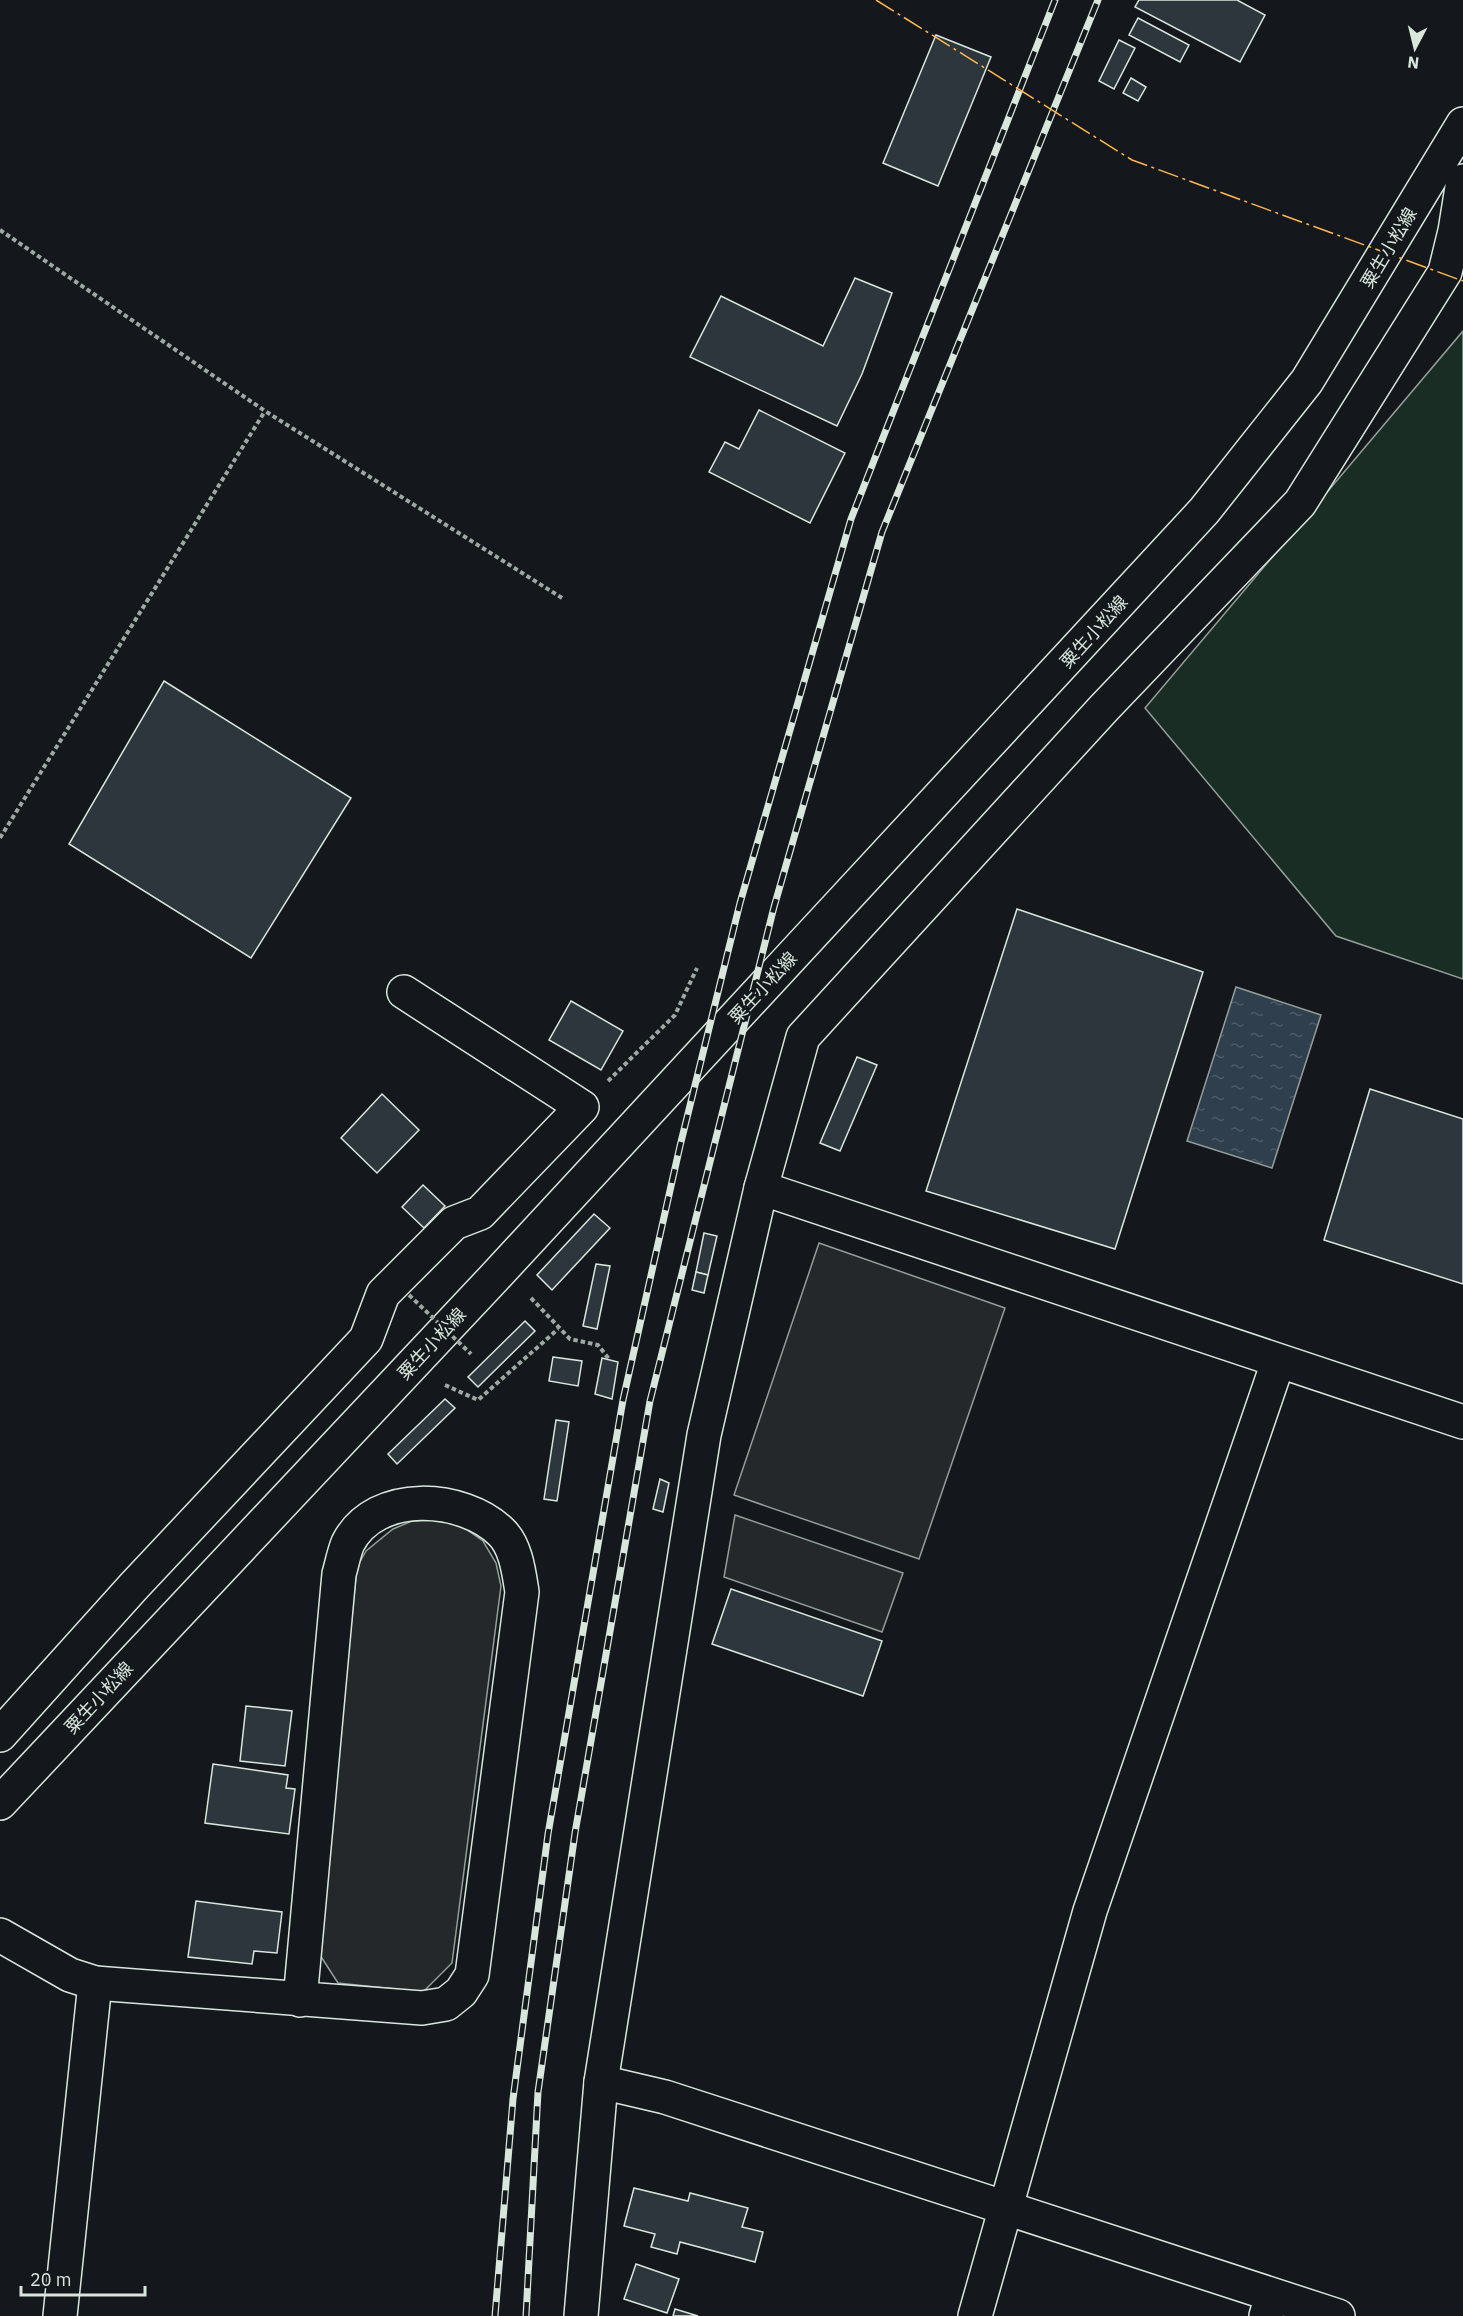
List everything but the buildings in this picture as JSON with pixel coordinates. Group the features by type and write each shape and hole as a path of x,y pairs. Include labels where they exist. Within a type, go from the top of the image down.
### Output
{"street":[{"name":"粟生小松線","path":"0,1803 508,1263 1204,511 1307,381 1463,124"},
{"path":"581,2316 601,2082 704,1435 760,1188 803,1037 1104,708 1300,503 1454,273 1455,231 1463,182"},
{"path":"0,1735 134,1586 366,1339 383,1294 454,1223 480,1213 582,1107 404,992"},
{"path":"760,1188 1463,1422"},
{"path":"975,2316 1090,1911 1278,1362"},
{"path":"0,1935 70,1975 95,1983 300,2000 422,2008 446,2004 461,1992 472,1975 522,1592 517,1561 503,1533 472,1511 435,1503 400,1504 368,1521 348,1542 339,1574 300,2000"},
{"path":"60,2316 95,1983"},
{"path":"601,2082 665,2097 1005,2207 1269,2306 1338,2316"}],"path":[{"path":"0,230 265,411 562,598"},
{"path":"0,838 265,411"},
{"path":"582,1107 675,1015 698,968"},
{"path":"409,1295 471,1354"},
{"path":"531,1298 570,1339 598,1345 609,1359"}],"green space":[{"path":"1463,331 1463,979 1336,936 1145,708"}],"shaded area":[{"path":"819,1243 1005,1308 919,1559 734,1495"},
{"path":"735,1515 903,1573 882,1632 724,1577"},
{"path":"436,1520 460,1525 483,1541 496,1563 501,1586 452,1963 423,1992 338,1983 318,1952 357,1567 366,1551 393,1529 412,1521"}],"water":[{"path":"1236,987 1321,1015 1272,1168 1187,1141"}],"railway":[{"path":"495,2316 513,2099 548,1834 623,1400 680,1146 740,903 851,519 1055,0"},
{"path":"526,2316 538,2092 575,1833 650,1401 774,907 882,532 1098,0"}],"power":[{"path":"876,0 1132,160 1463,281"}]}
